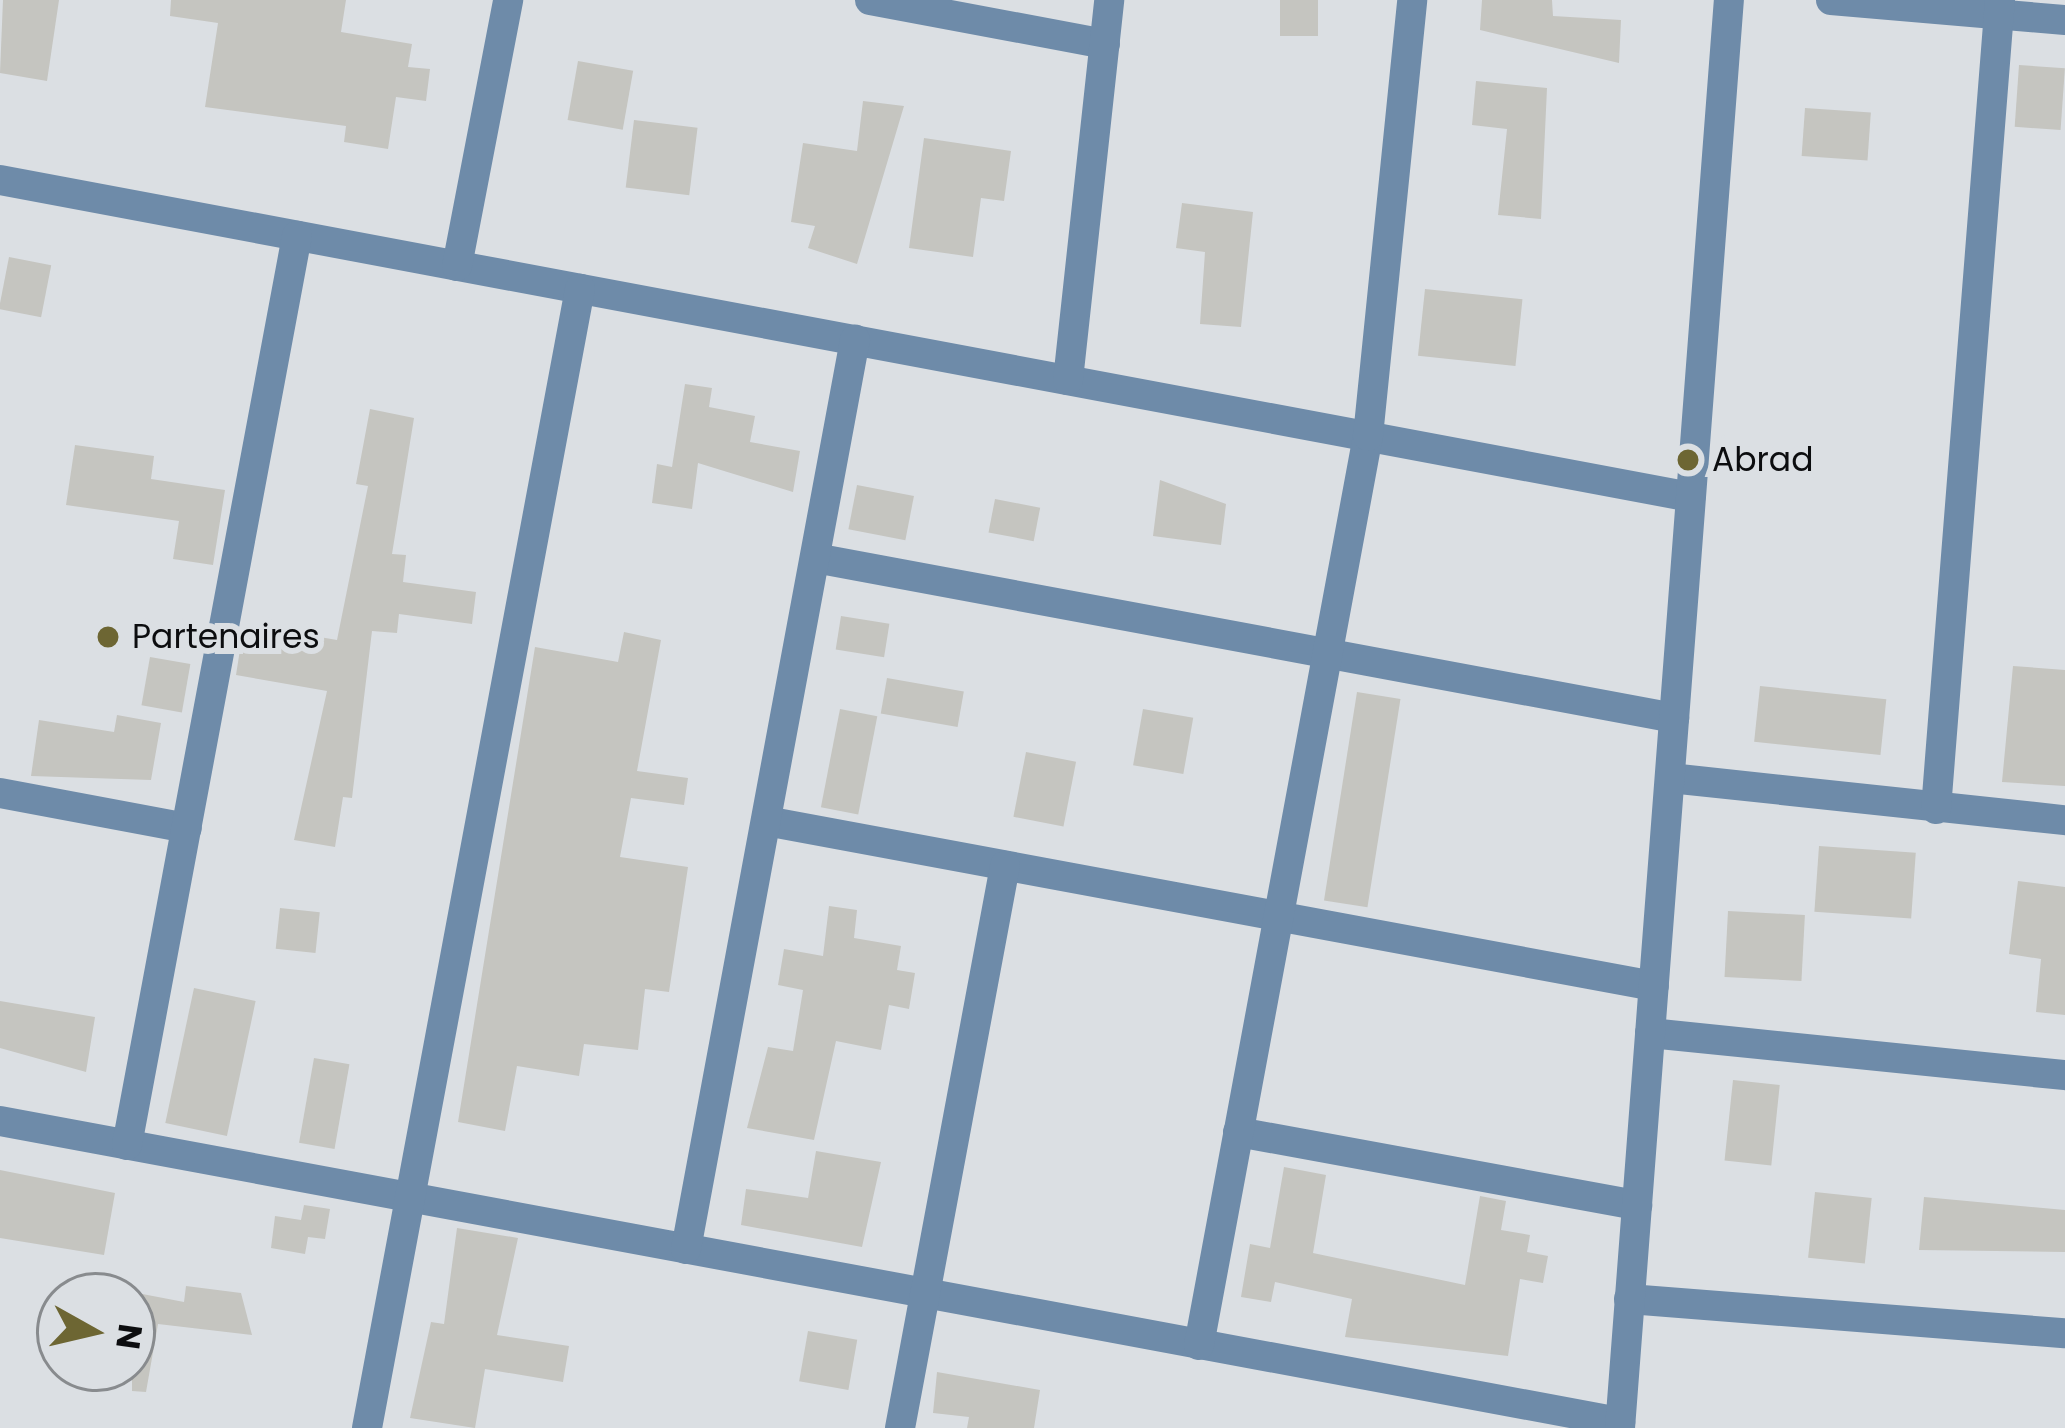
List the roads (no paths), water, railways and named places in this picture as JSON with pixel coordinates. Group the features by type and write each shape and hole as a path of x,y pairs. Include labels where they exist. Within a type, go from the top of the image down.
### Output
{"street":[{"path":"457,266 508,0"},
{"path":"870,0 1106,44"},
{"path":"1068,380 1109,0"},
{"path":"1198,1345 1368,436 1412,0"},
{"path":"0,1121 1620,1425 1730,0"},
{"path":"1831,0 2000,7 2065,20"},
{"path":"1936,809 2000,7"},
{"path":"0,180 1691,497"},
{"path":"128,1144 297,236"},
{"path":"367,1428 580,289"},
{"path":"686,1249 855,340"},
{"path":"815,558 1674,718"},
{"path":"1670,778 2065,820"},
{"path":"0,794 187,828"},
{"path":"766,821 1654,986"},
{"path":"900,1428 1005,866"},
{"path":"1650,1033 2065,1075"},
{"path":"1238,1132 1637,1205"},
{"path":"1629,1299 2065,1333"}],"place":[{"name":"Abrad","path":"1688,460"},
{"name":"Partenaires","path":"108,637"}]}
